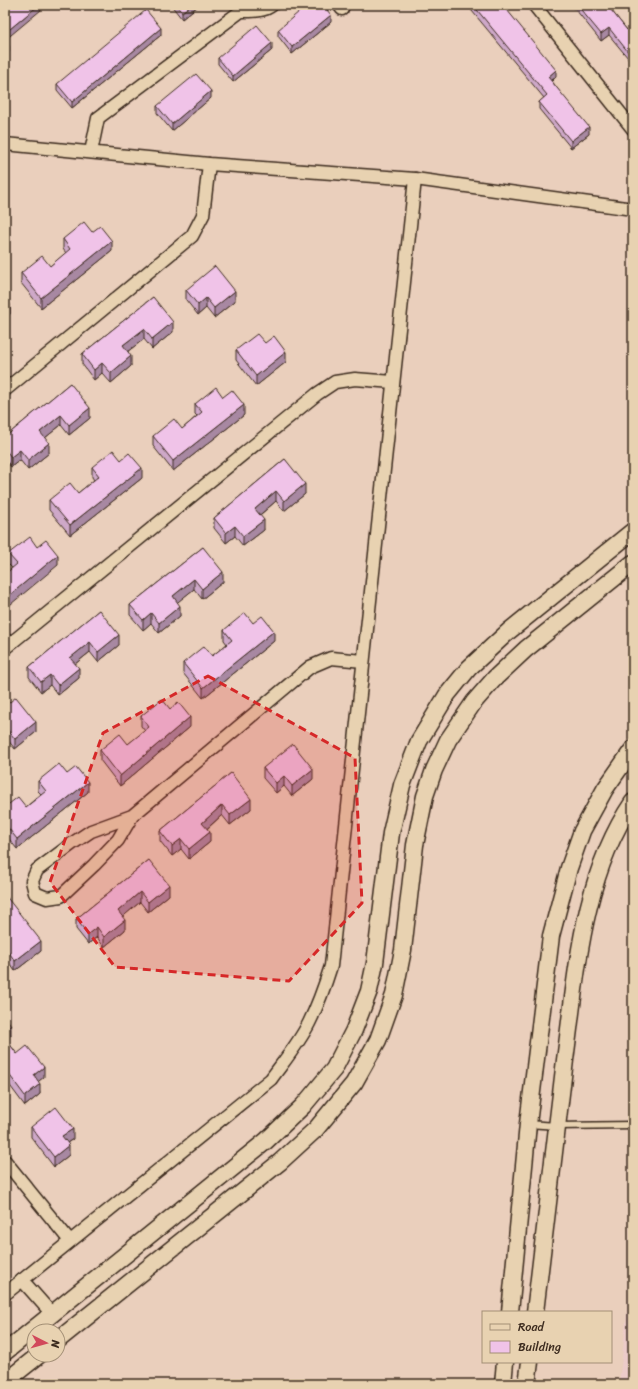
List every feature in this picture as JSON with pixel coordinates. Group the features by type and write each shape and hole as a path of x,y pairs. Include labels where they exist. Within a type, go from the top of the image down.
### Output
{"main road":[{"path":"5,1352 53,1315 266,1141 303,1106 334,1069 354,1030 369,991 375,963 392,834 402,784 419,741 447,695 469,668 509,631 633,531"},
{"path":"66,1334 280,1162 316,1129 354,1083 378,1040 394,995 403,950 414,846 425,796 434,770 448,740 474,702 495,678 526,649 633,563"},
{"path":"510,1311 528,1124 551,936 569,868 582,831 605,790 633,749"},
{"path":"535,1311 581,941 597,877 609,843 633,802"},
{"path":"213,1184 228,1204"},
{"path":"5,1382 29,1363"},
{"path":"503,1384 505,1363"},
{"path":"527,1384 530,1363"}],"street":[{"path":"91,152 98,118 241,8 254,11 268,8 272,5"},
{"path":"534,5 633,129"},
{"path":"5,144 209,164 415,179 633,209"},
{"path":"5,390 192,236 203,215 209,164"},
{"path":"5,1294 271,1079 309,1024 322,994 331,966 415,179"},
{"path":"5,648 311,399 329,386 336,382 355,379 394,382"},
{"path":"132,816 91,831 72,843 37,870 32,881 35,893 47,898 61,896 118,840 132,816 310,667 331,658 364,661"},
{"path":"5,1161 70,1241"},
{"path":"22,1280 53,1315"}],"lane":[{"path":"528,1124 557,1126 633,1125"}],"highlighted area":[{"path":"208,676 355,758 362,903 289,981 115,967 50,882 103,733"}],"shaded area":[{"path":"633,1259 633,1384 619,1384"}],"building":[{"path":"5,5 39,5 5,33"},
{"path":"176,5 191,5 182,12"},
{"path":"307,5 323,5 331,15 292,47 278,30"},
{"path":"473,5 503,5 556,70 548,77 589,127 571,141 539,102 547,95"},
{"path":"577,5 607,5 627,30 633,25 633,58 609,28 601,34"},
{"path":"146,10 161,28 72,102 57,84"},
{"path":"257,25 272,43 233,76 218,58"},
{"path":"5,41 9,46 5,48"},
{"path":"196,74 211,91 172,124 157,106"},
{"path":"84,222 92,232 100,226 112,241 41,298 21,273 42,256 50,266 70,249 63,239"},
{"path":"215,266 235,291 214,308 206,298 198,305 186,290"},
{"path":"153,297 173,322 152,339 144,329 123,345 131,356 111,373 102,363 94,370 82,354"},
{"path":"5,298 10,304 5,308"},
{"path":"257,334 265,343 274,336 286,352 256,376 236,350"},
{"path":"70,383 90,408 69,425 61,415 40,432 49,443 28,460 20,450 11,457 5,449 5,437"},
{"path":"216,387 223,397 232,390 244,405 173,461 153,436 174,419 182,429 202,412 195,404"},
{"path":"113,450 121,460 129,453 142,468 70,525 49,500 70,483 78,493 99,476 92,467"},
{"path":"285,459 305,484 284,501 276,491 255,509 264,520 243,536 235,526 226,533 214,518"},
{"path":"30,537 37,547 46,540 58,555 5,599 5,574 17,564 8,554"},
{"path":"203,547 223,572 202,589 194,579 173,596 180,606 159,623 151,613 143,620 130,605"},
{"path":"99,610 119,635 98,652 90,642 70,658 79,668 58,685 50,675 41,682 29,667"},
{"path":"245,613 253,623 262,616 274,631 203,688 183,663 204,646 212,656 232,640 224,630"},
{"path":"16,697 36,722 15,739 7,729 5,731 5,706"},
{"path":"162,699 170,709 178,702 190,717 120,776 100,750 120,734 128,744 149,727 141,716"},
{"path":"293,744 313,769 292,786 284,776 276,783 263,768"},
{"path":"59,764 67,774 76,767 88,782 17,839 5,824 5,807 18,797 26,807 46,791 38,781"},
{"path":"231,773 251,799 230,815 222,805 202,823 210,832 189,849 181,839 172,846 160,831"},
{"path":"149,860 169,885 148,902 140,892 118,911 125,920 104,937 97,927 88,934 76,919"},
{"path":"5,895 41,941 15,961 5,947 5,935 9,932 5,926"},
{"path":"5,1017 11,1025 5,1030"},
{"path":"5,1038 17,1054 27,1046 44,1067 34,1075 40,1084 25,1096 5,1069"},
{"path":"56,1107 73,1129 62,1136 69,1145 54,1157 31,1127"}]}
